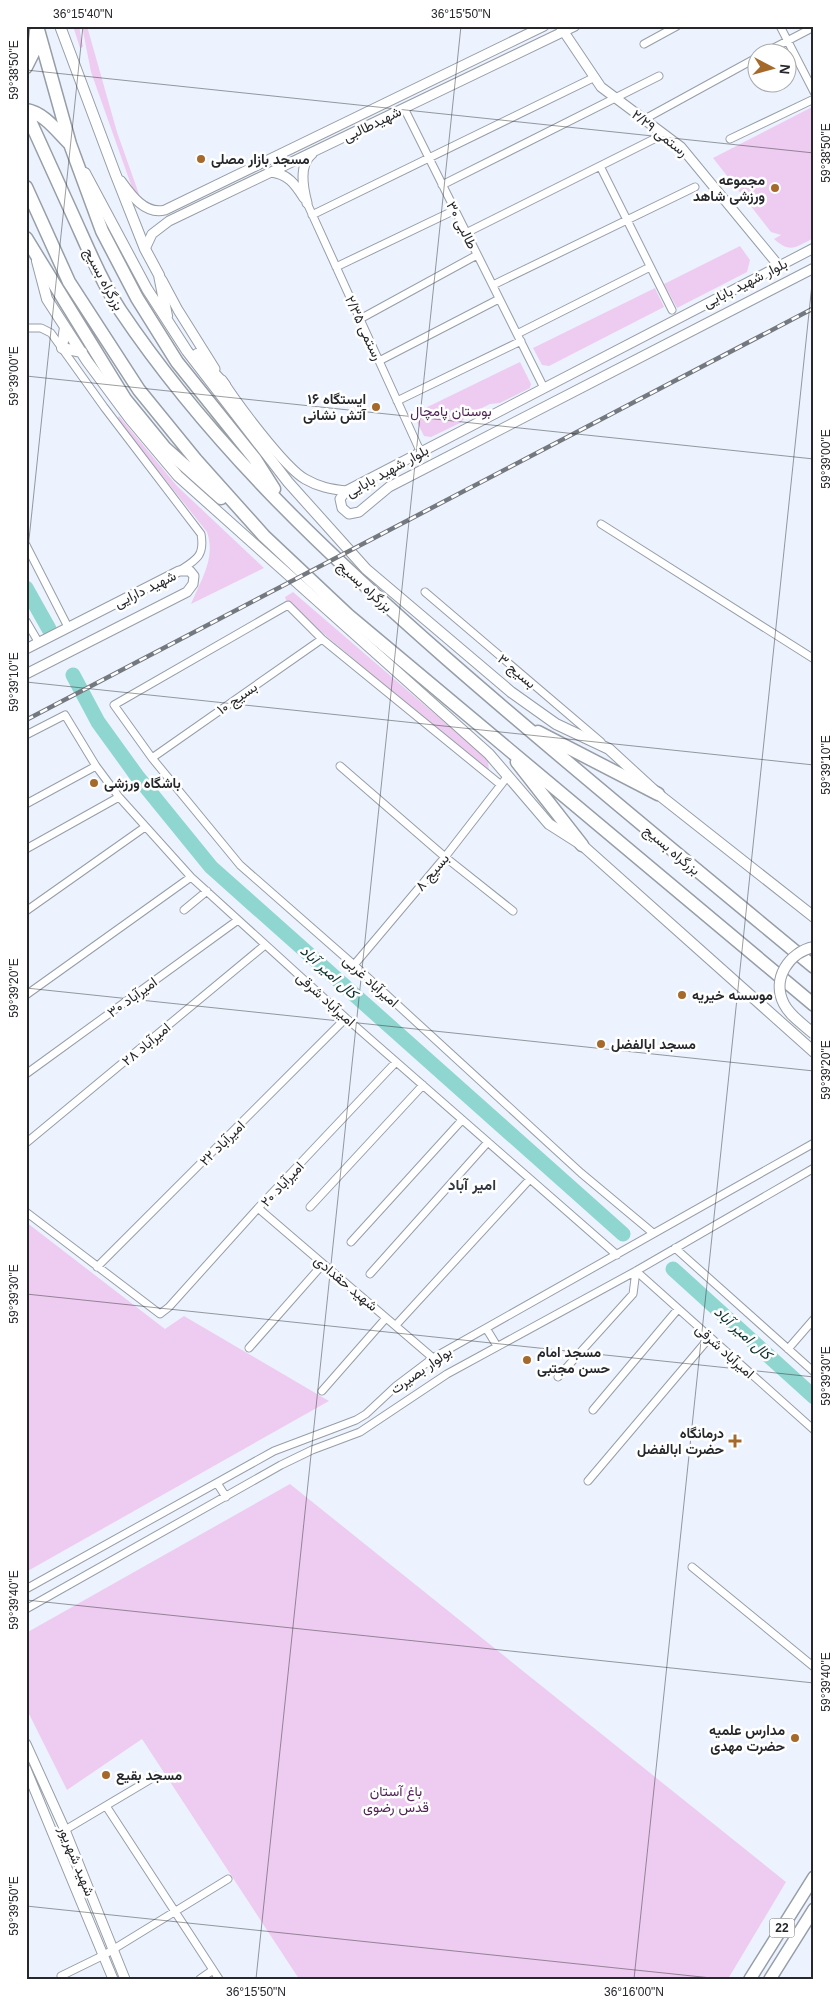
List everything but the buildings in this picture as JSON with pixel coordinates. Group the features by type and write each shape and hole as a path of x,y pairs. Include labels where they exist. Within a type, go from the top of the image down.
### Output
{"highway":[{"path":"26,67 34,51 37,26"},
{"path":"37,26 70,144 102,231 137,298 177,362 255,459 288,512"},
{"path":"26,111 45,119 70,144"},
{"name":"بزرگراه بسیج","path":"26,111 96,268 118,308 164,371 219,440 288,512 369,591 516,720 814,967"},
{"name":"بزرگراه بسیج","path":"26,187 69,282 139,390 196,460 264,536 348,615 814,1005"},
{"path":"26,238 125,399 165,448 264,536"},
{"path":"516,720 658,794"},
{"path":"502,743 582,845"}],"main road":[{"path":"60,26 115,173 146,249 159,275 168,323 225,385"},
{"path":"70,144 147,289 168,323 288,482 366,569 537,712 556,724 609,749 658,794 814,917"},
{"path":"34,250 47,299 130,419 178,476 489,754 504,781 549,824 582,845 814,1052"},
{"path":"65,327 62,348 82,352"},
{"path":"814,948 794,956 785,966 780,978 780,993 784,1004 814,1034"},
{"name":"22","path":"750,1979 814,1877"},
{"name":"22","path":"770,1979 814,1909"}],"street":[{"name":"شهیدطالبی","path":"165,210 544,26"},
{"name":"شهیدطالبی","path":"146,249 152,234 169,221 491,67 562,29 574,26"},
{"path":"644,44 677,26"},
{"path":"780,26 814,92"},
{"path":"784,42 814,27"},
{"name":"رستمی ۲/۲۹","path":"562,29 593,78 615,100 681,147 779,266"},
{"path":"485,55 491,67"},
{"path":"643,120 748,62"},
{"path":"442,184 615,100 659,76"},
{"path":"312,215 593,78"},
{"path":"730,139 814,99"},
{"name":"طالبی ۳۰","path":"404,108 543,386"},
{"path":"335,128 341,138"},
{"path":"466,233 664,134"},
{"path":"307,203 304,191 305,164 308,157 318,150"},
{"path":"600,166 672,310"},
{"path":"271,172 279,173 294,182 307,203"},
{"path":"115,173 132,196 145,207 152,210 165,210"},
{"path":"493,285 695,187"},
{"name":"رستمی ۲/۳۵","path":"307,203 421,453"},
{"path":"165,210 161,215 164,220 169,221"},
{"path":"336,267 455,210"},
{"name":"بلوار شهید بابایی","path":"814,248 543,386 421,453 346,491 340,499 342,508 349,514 359,512 389,487 814,268"},
{"path":"360,319 477,255"},
{"path":"517,334 650,267"},
{"path":"159,275 178,310 225,385 283,460 303,478 326,489 346,491"},
{"path":"379,360 499,299"},
{"path":"26,328 41,328 51,333 202,534 204,546 196,560 179,571"},
{"path":"397,401 521,341"},
{"path":"601,524 814,658"},
{"path":"26,545 68,627"},
{"name":"شهید دارایی","path":"26,649 179,571 190,571 194,576 193,584 187,592 26,674"},
{"name":"بسیج ۳","path":"424,592 609,749"},
{"name":"امیرآباد غربی","path":"322,639 288,605 114,705 152,758 240,865 354,964 581,1173 653,1233"},
{"path":"26,621 39,643"},
{"path":"322,639 504,781"},
{"name":"بسیج ۱۰","path":"152,758 322,639"},
{"name":"امیرآباد شرقی","path":"26,735 65,715 96,766 119,797 191,877 346,1018 617,1255"},
{"path":"26,804 96,766"},
{"path":"340,766 445,857 513,911"},
{"name":"بسیج ۸","path":"354,964 445,857 504,781"},
{"path":"26,849 119,797"},
{"path":"26,911 146,827"},
{"path":"26,995 191,877"},
{"path":"184,910 207,891"},
{"name":"امیرآباد ۳۰","path":"26,1074 238,920"},
{"name":"امیرآباد ۲۸","path":"26,1143 266,945"},
{"name":"امیرآباد ۲۲","path":"97,1267 346,1018"},
{"name":"امیرآباد ۲۰","path":"97,1267 160,1314 169,1308 258,1208 396,1062"},
{"path":"310,1207 423,1085"},
{"path":"351,1242 462,1120"},
{"path":"370,1274 488,1142"},
{"name":"بولوار بصیرت","path":"26,1589 274,1451 356,1420 433,1358 814,1143"},
{"name":"بولوار بصیرت","path":"26,1609 312,1450 360,1432 448,1374 636,1271 814,1168"},
{"path":"396,1326 530,1179"},
{"name":"شهید حقدادی","path":"258,1208 433,1358"},
{"path":"26,1212 97,1267"},
{"path":"675,1248 814,1372"},
{"path":"249,1348 324,1264"},
{"path":"558,1377 633,1294 636,1271"},
{"name":"امیرآباد شرقی","path":"636,1271 814,1430"},
{"path":"593,1410 678,1309"},
{"path":"322,1391 386,1318"},
{"path":"788,1349 814,1319"},
{"path":"486,1328 498,1346"},
{"path":"588,1481 710,1337"},
{"path":"217,1482 226,1497"},
{"path":"692,1567 814,1667"},
{"name":"شهید شهریور","path":"26,1744 65,1830 125,1979"},
{"name":"شهید شهریور","path":"26,1769 113,1979"},
{"path":"65,1830 156,1776"},
{"path":"106,1806 219,1979"},
{"path":"61,1976 104,1956 228,1879"},
{"path":"200,1979 213,1970"}],"green space":[{"path":"73,26 79,26 83,47 80,48"},
{"path":"82,26 87,26 117,132 140,197 135,196 91,72"},
{"name":"مجموعه ورزشی شاهد","path":"814,106 814,238 789,248 774,239 781,235 771,232 713,158"},
{"path":"740,246 750,260 747,272 677,308 664,284"},
{"path":"655,288 664,307 549,366 542,365 533,348"},
{"name":"بوستان پامچال","path":"520,362 531,384 530,388 500,403 490,404 468,415 460,423 431,437 424,436 413,414"},
{"path":"119,416 177,486 264,568 191,604 209,560 210,551 207,532 117,419"},
{"path":"293,592 485,757 488,760 489,773 287,603 285,597"},
{"path":"26,1222 165,1329 184,1316 329,1401 26,1572"},
{"name":"باغ آستان قدس رضوی","path":"290,1484 786,1882 728,1979 299,1979 142,1739 67,1790 26,1708 26,1633"}],"waterway":[{"path":"26,588 49,629"},
{"name":"کال امیر آباد","path":"73,675 98,722 137,776 211,867 623,1234"},
{"name":"کال امیر آباد","path":"673,1269 814,1397"}],"railway":[{"path":"26,720 814,308"}],"place":[{"name":"مسجد بازار مصلی","path":"201,159"},
{"name":"مجموعه ورزشی شاهد","path":"775,188"},
{"name":"ایستگاه ۱۶ آتش نشانی","path":"376,407"},
{"name":"باشگاه ورزشی","path":"94,783"},
{"name":"موسسه خیریه","path":"682,995"},
{"name":"مسجد ابالفضل","path":"601,1044"},
{"name":"مسجد امام حسن مجتبی","path":"527,1360"},
{"name":"درمانگاه حضرت ابالفضل","path":"735,1441"},
{"name":"مدارس علمیه حضرت مهدی","path":"795,1738"},
{"name":"مسجد بقیع","path":"106,1775"}],"district":[{"name":"امیر آباد","path":"472,1185"}]}
